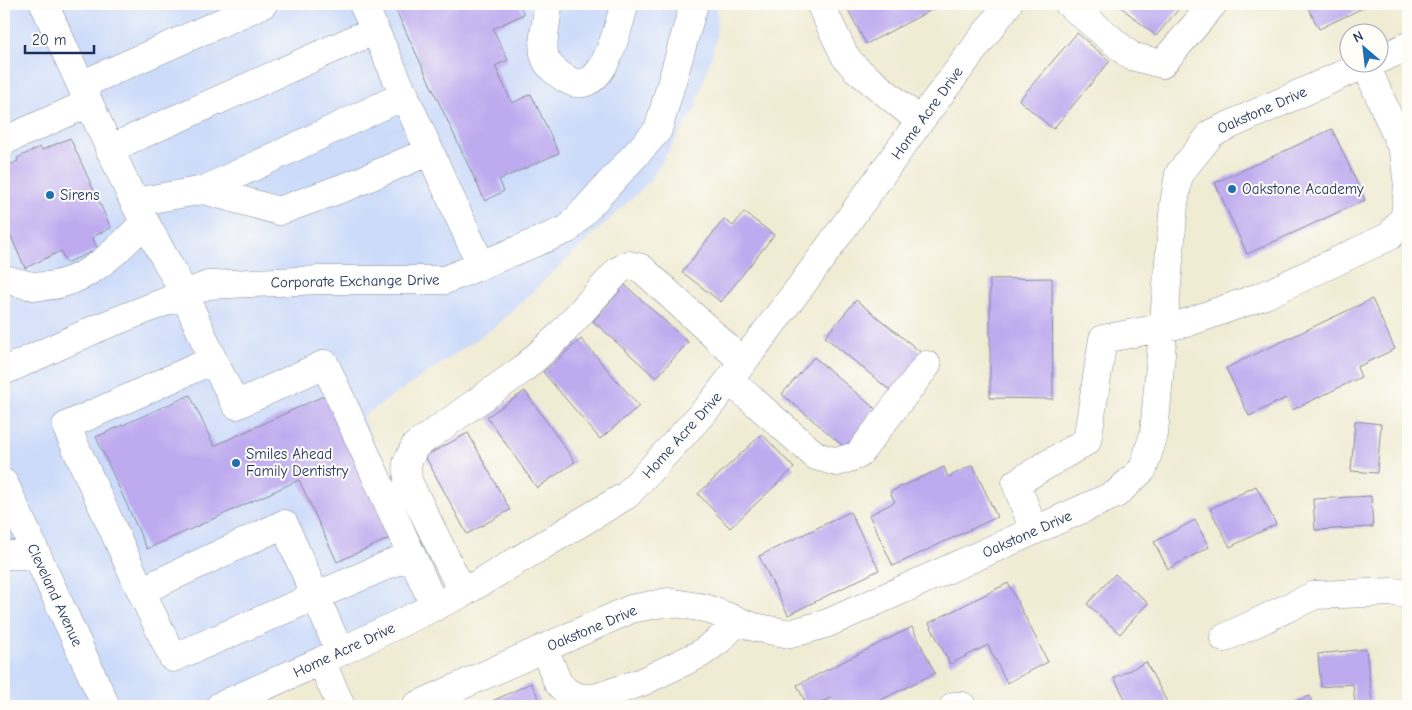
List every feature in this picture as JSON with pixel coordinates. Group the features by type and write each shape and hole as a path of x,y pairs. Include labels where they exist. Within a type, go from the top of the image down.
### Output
{"street":[{"path":"44,4 139,212 184,293 213,360 236,405 325,364 434,607"},
{"path":"4,141 85,94 263,4"},
{"path":"364,4 481,265"},
{"path":"548,4 544,57 550,68 571,82 581,83 591,80 601,71 606,62 625,4"},
{"name":"Corporate Exchange Drive","path":"4,371 98,328 208,285 321,280 445,280 568,228 658,130 694,4"},
{"path":"820,4 845,56 855,68 920,121"},
{"name":"Home Acre Drive","path":"220,706 463,593 627,496 711,404 736,372 1008,4"},
{"path":"1068,4 1131,56 1162,64 1213,4"},
{"path":"110,149 375,30"},
{"name":"Oakstone Drive","path":"1390,54 1408,46"},
{"name":"Oakstone Drive","path":"416,706 631,609 668,602 705,608 754,627 790,634 828,623 1116,494 1143,469 1154,434 1174,204 1179,174 1212,133 1349,72"},
{"path":"1034,531 1016,483 1087,440 1103,339 1163,329 1186,323 1265,295 1390,236 1405,216 1408,186 1404,153 1376,72"},
{"path":"4,279 34,286 58,284 84,274 113,255 139,212 204,190 405,95"},
{"path":"204,190 279,211 351,185 430,150"},
{"path":"463,593 408,481 407,462 415,446 524,369 559,336 618,271 628,265 641,268 736,372 749,397 816,456 836,462 858,455 927,365"},
{"path":"213,360 66,426 140,591 173,658 411,555"},
{"name":"Cleveland Avenue","path":"4,483 106,706"},
{"path":"140,591 284,524 315,596 341,706"},
{"path":"4,555 36,555"},
{"path":"1224,638 1315,595 1393,592 1408,594"},
{"path":"544,648 558,684 567,692 580,698 595,698 642,682 700,654 719,640 738,621"},
{"path":"954,706 962,706"}],"shaded area":[{"path":"4,4 718,4 716,41 695,109 649,182 495,327 362,417 447,600 207,706 4,706"}],"building":[{"path":"393,4 519,4 524,14 493,29 508,60 495,66 512,103 531,94 559,153 499,180 504,191 485,201"},
{"path":"845,4 943,4 866,44"},
{"path":"1117,4 1183,4 1156,36"},
{"path":"1306,4 1363,4 1365,7 1319,29"},
{"path":"1077,33 1110,61 1053,129 1019,100"},
{"path":"1332,129 1365,200 1247,254 1215,183"},
{"name":"Sirens","path":"70,138 111,228 92,237 98,249 66,263 61,251 25,268 4,221 4,168 18,161 17,158 40,147 42,150"},
{"path":"744,212 774,235 721,302 682,272 724,219 733,226"},
{"path":"1052,278 1053,399 990,398 990,279"},
{"path":"625,285 688,342 656,378 593,321"},
{"path":"1372,299 1395,349 1357,367 1361,377 1292,410 1286,398 1249,416 1226,368"},
{"path":"856,300 923,354 892,392 825,337"},
{"path":"581,339 639,406 600,439 543,372"},
{"path":"814,357 880,413 848,450 782,394"},
{"path":"525,391 575,462 537,488 487,417"},
{"name":"Smiles Ahead Family Dentistry","path":"332,392 397,535 337,562 299,480 147,549 96,437 190,395 214,446"},
{"path":"1355,421 1381,424 1377,473 1351,471"},
{"path":"468,433 510,510 467,534 425,456"},
{"path":"762,434 794,468 730,528 698,494"},
{"path":"973,465 997,517 893,566 869,515 895,502 890,492 944,467 948,477"},
{"path":"1256,486 1276,524 1230,547 1210,509"},
{"path":"1371,496 1373,527 1315,530 1313,499"},
{"path":"850,512 879,570 788,615 759,556"},
{"path":"1195,520 1209,547 1168,569 1154,542"},
{"path":"1115,574 1148,603 1120,634 1087,604"},
{"path":"1008,583 1048,662 1007,683 988,645 950,664 929,623"},
{"path":"912,627 935,673 869,706 837,706 832,697 813,706 807,706 797,685"},
{"path":"1366,649 1372,703 1355,705 1353,684 1321,687 1318,654"},
{"path":"1146,662 1168,704 1163,706 1129,706 1114,678"},
{"path":"531,683 543,706 482,706"},
{"path":"1310,696 1313,706 1280,706"}],"place":[{"name":"Oakstone Academy","path":"1232,189"},
{"name":"Sirens","path":"50,195"},
{"name":"Smiles Ahead Family Dentistry","path":"236,463"}]}
